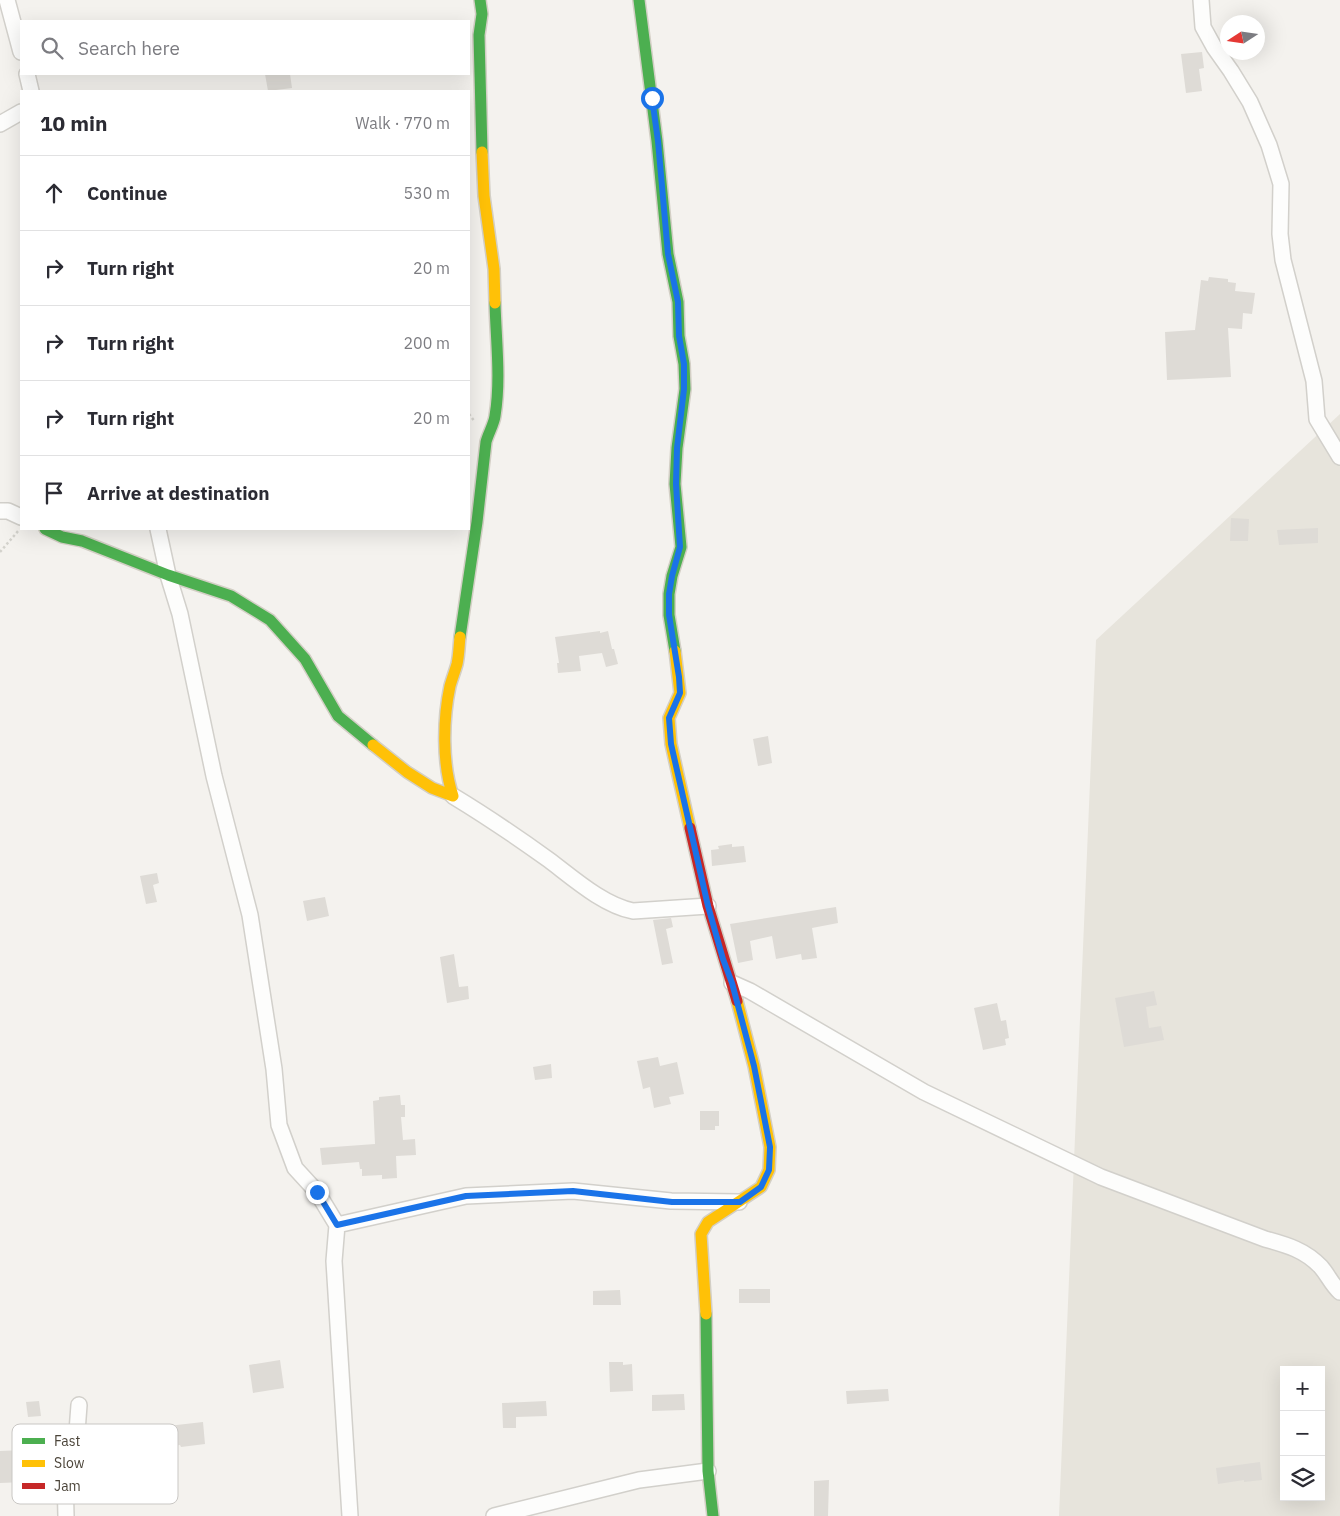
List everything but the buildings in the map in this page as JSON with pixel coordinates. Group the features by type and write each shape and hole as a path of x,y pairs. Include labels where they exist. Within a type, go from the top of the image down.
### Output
{"street":[{"path":"8,0 20,48"},
{"path":"453,796 448,782 445,756 446,719 477,522 486,442 495,419 498,386 494,270 482,166 479,36 482,14 480,0"},
{"path":"639,0 658,141 668,254 678,302 679,336 684,364 684,389 677,448 676,484 680,547 669,594 669,615 680,693 669,718 671,744 708,906 732,983 754,1066 770,1147 769,1170 761,1187 708,1222 701,1234 707,1323 708,1471 713,1516"},
{"path":"1202,0 1203,27 1250,102 1269,145 1281,184 1280,234 1283,260 1314,381 1317,419 1340,457"},
{"path":"27,75 31,90"},
{"path":"0,124 20,113"},
{"path":"0,511 8,511 20,517"},
{"path":"47,530 62,537 82,541 168,575 231,596 270,620 305,659 338,716 346,724 407,772 432,788 453,796 500,825 601,898 621,909 633,911 708,906"},
{"path":"158,530 168,575 180,614 214,776 250,915 274,1069 279,1124 295,1168 317,1192 337,1225 334,1260 350,1516"},
{"path":"732,983 750,991 924,1092 1101,1177 1265,1239 1291,1246 1302,1252 1320,1267 1340,1292"},
{"path":"337,1225 466,1196 573,1191 672,1202 740,1202"},
{"path":"78,1424 79,1405"},
{"path":"494,1516 639,1480 708,1471"}],"path":[{"path":"0,552 20,528"}],"shaded area":[{"path":"1340,414 1340,1516 1059,1516 1096,640"}],"traffic: fast":[{"path":"480,0 482,14 479,35 482,152"},
{"path":"639,0 657,141 668,254 678,302 679,336 684,364 685,389 677,448 675,484 681,547 672,576 669,594 669,615 675,651"},
{"path":"460,637 477,522 486,442 494,419 497,402 498,374 495,303"},
{"path":"47,530 62,537 82,541 168,575 231,596 270,620 305,659 338,716 373,745"},
{"path":"706,1314 708,1471 713,1516"}],"traffic: slow":[{"path":"482,152 484,196 494,269 495,303"},
{"path":"373,745 407,772 432,788 453,796 445,756 445,727 450,686 457,664 460,637"},
{"path":"675,651 680,693 669,718 671,744 690,828"},
{"path":"706,1314 701,1234 708,1222 761,1187 769,1170 770,1147 754,1066 737,1001"}],"traffic: jam":[{"path":"690,828 708,906 737,1001"}],"route":[{"path":"317,1192 337,1225 466,1196 573,1191 672,1202 740,1202 761,1187 769,1170 770,1147 754,1066 732,983 708,906 671,744 669,718 680,693 673,631 669,615 669,594 680,547 676,484 677,448 684,389 684,364 679,336 678,302 668,254 658,141 652,98"}]}
